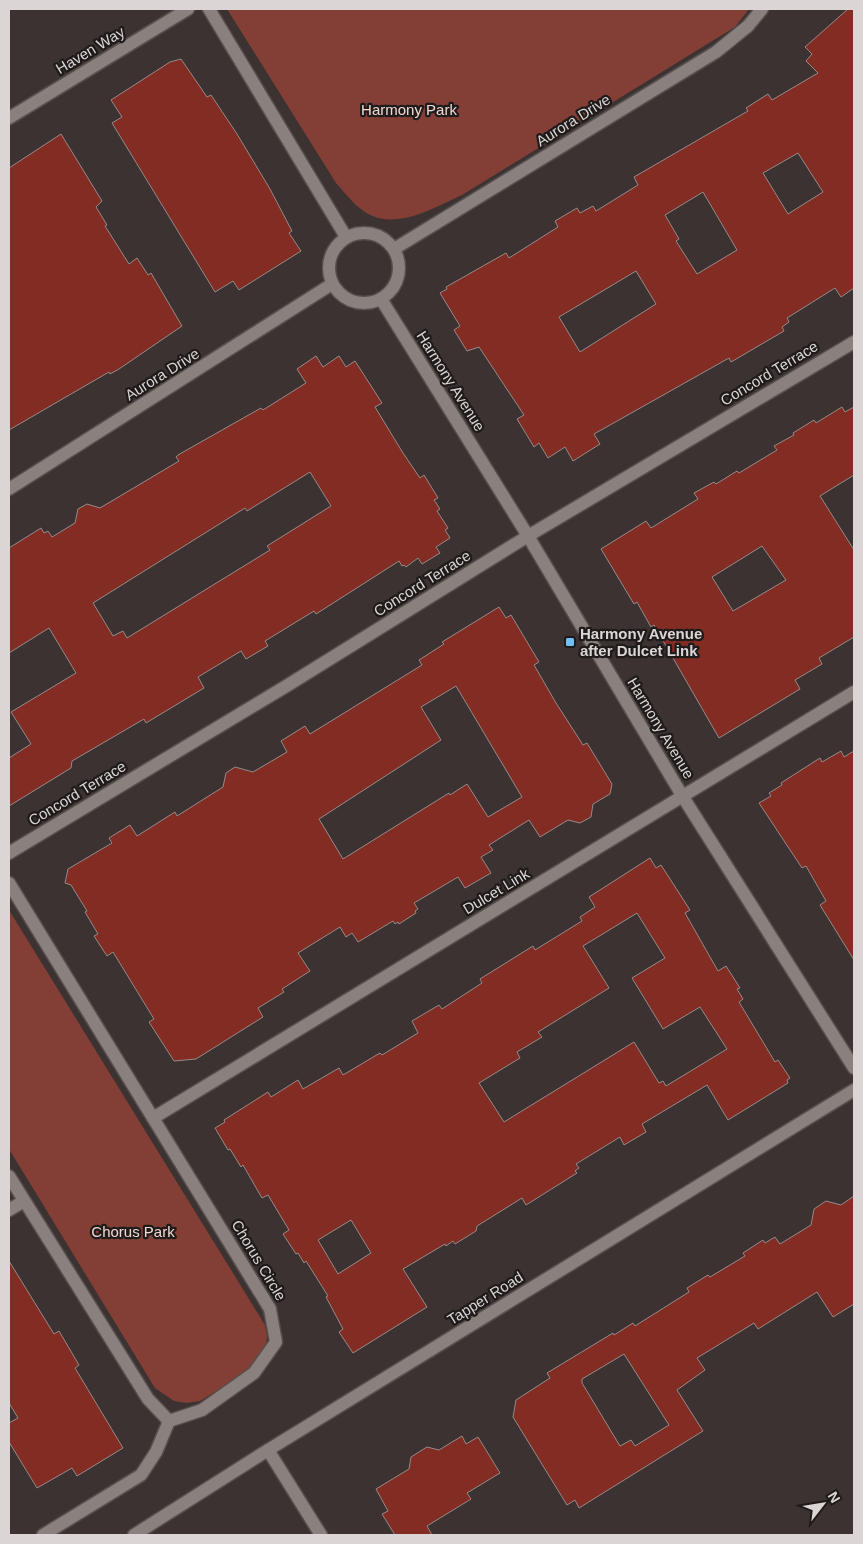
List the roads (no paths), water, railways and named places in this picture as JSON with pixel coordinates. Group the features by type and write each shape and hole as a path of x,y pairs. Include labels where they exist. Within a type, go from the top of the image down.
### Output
{"street":[{"name":"Haven Way","path":"9,118 188,9"},
{"path":"209,9 346,237"},
{"name":"Aurora Drive","path":"394,249 716,52 748,26 762,9"},
{"path":"359,233 372,234 385,239 394,249 399,263 398,277 392,290 381,299 368,304 353,302 341,296 332,284 328,271 330,258 336,246 346,237 359,233"},
{"name":"Aurora Drive","path":"9,489 332,284"},
{"name":"Harmony Avenue","path":"381,299 528,536 683,797 854,1068"},
{"name":"Concord Terrace","path":"9,853 296,680 528,536 854,342"},
{"name":"Dulcet Link","path":"153,1118 854,692"},
{"name":"Chorus Circle","path":"9,883 270,1309 276,1342 254,1373 202,1410 169,1421"},
{"name":"Tapper Road","path":"134,1535 268,1450 854,1090"},
{"path":"9,1176 148,1399 169,1421 156,1452 141,1476 43,1535"},
{"path":"9,1210 24,1201"},
{"path":"268,1450 321,1535"}],"place":[{"name":"Harmony Avenue after Dulcet Link","path":"570,642"}],"park label":[{"name":"Harmony Park","path":"409,109"},
{"name":"Chorus Park","path":"133,1231"}]}
